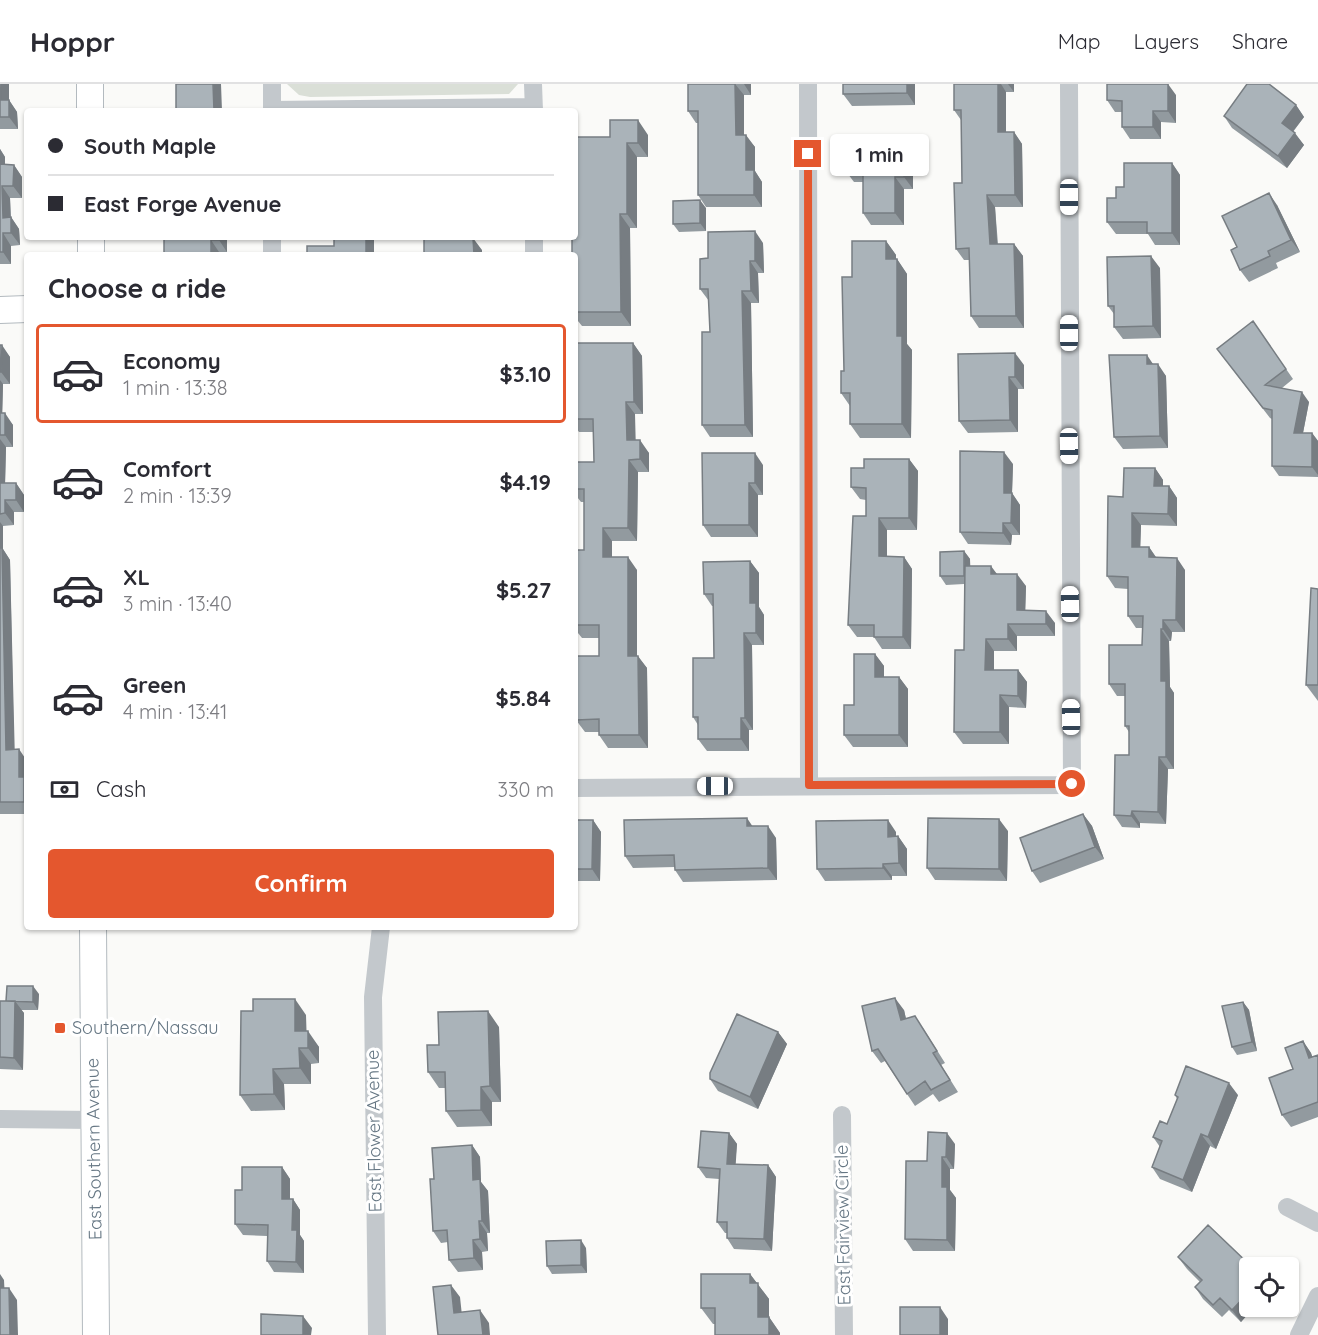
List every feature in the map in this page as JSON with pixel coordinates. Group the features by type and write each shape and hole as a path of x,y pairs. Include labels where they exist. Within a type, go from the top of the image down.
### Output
{"main road":[{"path":"90,84 90,108"},
{"path":"0,310 24,309"},
{"name":"East Southern Avenue","path":"93,930 96,1335"}],"street":[{"path":"272,84 272,108"},
{"path":"533,84 534,108"},
{"path":"808,84 809,785"},
{"path":"578,788 1072,784 1069,84"},
{"name":"East Flower Avenue","path":"376,1335 373,997 381,930"},
{"name":"East Fairview Circle","path":"842,1115 844,1335"},
{"path":"0,1119 94,1120"},
{"path":"1287,1207 1318,1223"},
{"path":"1299,1335 1318,1296"}],"shaded area":[{"path":"287,84 518,84 509,94 310,97 299,95"}],"building":[{"path":"0,84 1,100 9,100 9,117 0,117"},
{"path":"176,84 213,84 214,108 176,108"},
{"path":"688,84 735,84 736,135 746,135 746,170 754,170 754,195 698,195 698,111 688,111"},
{"path":"843,84 907,84 907,93 843,94"},
{"path":"954,84 998,84 998,132 1014,132 1015,195 987,195 990,244 1014,244 1016,316 971,316 969,248 956,249 954,183 962,183 961,110 954,110"},
{"path":"1107,84 1168,84 1168,111 1153,111 1153,127 1122,127 1122,101 1107,100"},
{"path":"1247,84 1269,84 1296,105 1282,123 1295,133 1278,156 1224,116"},
{"path":"610,120 638,120 638,143 627,143 627,214 620,214 621,312 578,312 578,252 572,252 572,240 578,240 578,137 610,137"},
{"path":"845,140 904,140 904,177 895,177 895,213 863,213 863,170 845,170"},
{"path":"1124,163 1172,163 1172,233 1147,233 1147,222 1107,222 1107,198 1116,198 1116,187 1124,187"},
{"path":"0,164 14,165 13,186 2,186 3,218 11,217 11,233 3,233 3,252 0,252"},
{"path":"1269,193 1291,240 1268,251 1270,256 1240,270 1231,250 1237,247 1222,216"},
{"path":"700,200 700,223 673,224 673,201"},
{"path":"755,231 755,261 750,261 751,291 742,291 745,425 702,425 702,332 710,332 708,289 700,289 700,259 708,258 708,232"},
{"path":"164,240 211,240 211,252 164,252"},
{"path":"334,240 366,240 366,252 307,252 307,246 334,246"},
{"path":"424,240 473,240 474,252 424,252"},
{"path":"852,241 886,241 886,259 897,259 897,336 902,336 902,424 850,424 850,393 841,393 841,371 844,371 842,277 852,277"},
{"path":"1151,256 1153,326 1114,327 1114,306 1108,306 1107,257"},
{"path":"1253,321 1286,369 1265,385 1302,392 1294,433 1312,433 1312,467 1272,466 1272,410 1263,408 1217,349"},
{"path":"578,343 633,343 634,402 626,402 627,440 640,440 640,459 629,460 628,528 603,528 603,557 628,557 628,656 638,656 639,735 599,735 599,719 578,720 578,656 599,656 599,625 578,625 578,550 584,550 584,489 578,489 578,462 594,462 593,419 578,419"},
{"path":"0,345 2,345 1,372 0,372"},
{"path":"1015,353 1015,377 1009,377 1010,420 959,421 958,354"},
{"path":"1109,355 1147,355 1147,364 1158,364 1160,436 1114,437"},
{"path":"0,413 5,413 5,435 0,435"},
{"path":"960,451 1004,452 1004,493 1012,493 1011,523 1003,523 1003,533 960,532"},
{"path":"702,453 755,453 755,483 749,483 749,525 703,525"},
{"path":"864,459 909,459 909,518 879,518 879,556 904,557 903,637 874,637 874,625 848,625 853,516 866,516 866,488 851,487 851,468 864,468"},
{"path":"1124,468 1155,468 1154,486 1169,486 1168,514 1132,513 1132,547 1149,547 1149,557 1177,558 1176,620 1163,620 1163,629 1161,629 1161,681 1166,681 1166,757 1159,757 1158,812 1132,811 1131,816 1114,815 1115,755 1129,755 1129,726 1125,726 1125,684 1109,684 1109,645 1142,645 1143,616 1128,616 1128,577 1107,576 1108,496 1123,497"},
{"path":"0,483 16,483 16,500 5,500 5,513 0,514"},
{"path":"0,548 2,548 6,750 19,749 19,777 24,777 24,802 0,802"},
{"path":"964,551 964,576 940,576 940,552"},
{"path":"750,561 750,603 756,603 756,633 744,633 745,718 741,718 741,739 698,739 698,717 693,717 693,658 714,658 713,594 704,594 703,562"},
{"path":"965,566 991,566 991,574 1017,574 1017,610 1046,611 1046,624 1008,624 1008,639 986,639 985,670 1018,670 1018,696 1000,695 1000,732 954,732 955,650 964,650"},
{"path":"1311,588 1318,589 1318,685 1306,685"},
{"path":"854,654 875,654 875,677 899,677 899,735 844,735 844,705 854,705"},
{"path":"1083,814 1095,847 1032,871 1020,838"},
{"path":"747,818 747,826 768,826 768,868 675,870 674,855 625,856 624,820"},
{"path":"928,818 999,819 999,869 927,868"},
{"path":"578,820 593,820 592,869 578,869"},
{"path":"888,820 888,837 898,836 899,863 883,864 883,868 817,869 816,821"},
{"path":"7,986 33,986 33,1002 6,1001"},
{"path":"895,998 901,1020 915,1016 937,1051 933,1053 950,1080 931,1090 925,1081 907,1094 878,1049 872,1051 862,1006"},
{"path":"253,999 295,999 295,1031 308,1031 308,1048 299,1048 300,1068 273,1069 274,1094 240,1095 241,1011 253,1011"},
{"path":"0,1001 15,1001 14,1058 0,1057"},
{"path":"1243,1002 1252,1042 1232,1047 1222,1006"},
{"path":"488,1011 490,1086 481,1087 481,1110 446,1111 445,1072 428,1072 427,1045 439,1045 438,1012"},
{"path":"737,1014 778,1032 750,1097 710,1079 710,1073"},
{"path":"1303,1041 1309,1058 1318,1055 1318,1102 1282,1115 1269,1078 1293,1069 1285,1048"},
{"path":"1186,1066 1229,1083 1208,1137 1201,1134 1183,1180 1152,1167 1162,1141 1153,1137 1160,1121 1167,1124 1178,1097 1175,1095"},
{"path":"701,1131 729,1133 727,1164 768,1165 764,1239 727,1238 727,1222 717,1222 720,1169 698,1167"},
{"path":"928,1132 947,1133 946,1157 942,1157 942,1187 947,1187 947,1240 905,1239 906,1161 927,1161"},
{"path":"472,1145 473,1180 480,1179 482,1221 479,1221 480,1239 473,1240 474,1258 449,1260 447,1230 433,1231 430,1179 434,1179 432,1148"},
{"path":"242,1167 282,1167 282,1199 293,1199 292,1230 297,1230 296,1262 267,1261 268,1225 235,1224 235,1190 242,1190"},
{"path":"1208,1225 1241,1257 1239,1257 1239,1303 1232,1310 1220,1298 1213,1305 1195,1287 1202,1280 1178,1257"},
{"path":"581,1240 581,1265 547,1266 546,1241"},
{"path":"701,1274 750,1274 750,1283 758,1283 758,1317 769,1317 769,1335 715,1335 715,1308 701,1308"},
{"path":"451,1285 454,1313 480,1310 483,1335 438,1335 433,1287"},
{"path":"0,1288 9,1288 10,1335 0,1335"},
{"path":"900,1307 940,1307 940,1335 900,1335"},
{"path":"261,1314 303,1316 303,1335 261,1335"}],"place":[{"name":"Southern/Nassau","path":"60,1028"}],"route":[{"path":"808,154 809,785 1072,784"}]}
